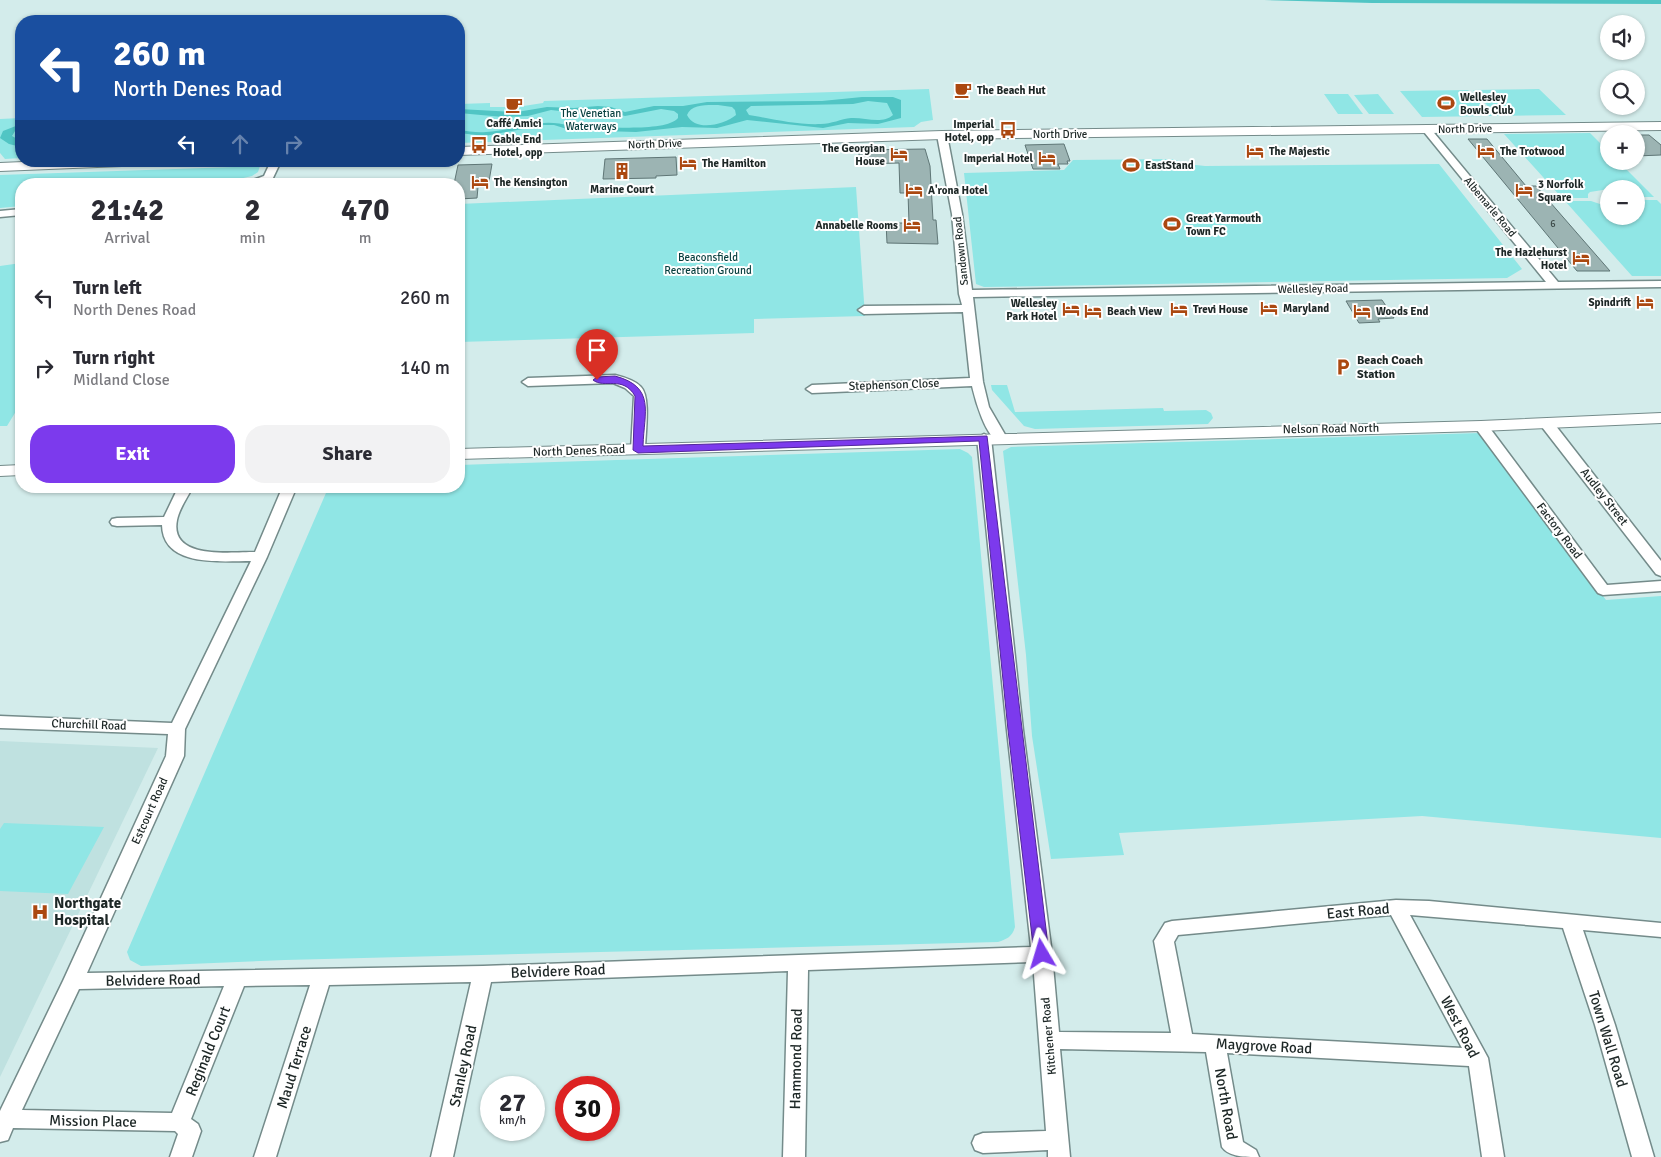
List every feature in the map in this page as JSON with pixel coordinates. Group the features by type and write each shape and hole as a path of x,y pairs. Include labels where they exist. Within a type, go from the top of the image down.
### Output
{"street":[{"name":"North Drive","path":"465,151 942,135 1661,126"},
{"name":"Albemarle Road","path":"1427,130 1554,284"},
{"name":"Sandown Road","path":"942,135 957,214 966,308 977,382 992,438"},
{"path":"0,167 15,166"},
{"path":"0,214 15,213"},
{"name":"Wellesley Road","path":"965,294 1554,284 1661,284"},
{"path":"864,310 966,308"},
{"path":"528,382 615,379 630,385 636,389 640,396 638,450"},
{"name":"Stephenson Close","path":"812,388 977,382"},
{"name":"Nelson Road North","path":"992,438 1481,426 1661,418"},
{"name":"Audley Street","path":"1547,424 1661,571"},
{"name":"Factory Road","path":"1481,426 1604,590 1661,586"},
{"name":"North Denes Road","path":"465,454 992,438"},
{"name":"Kitchener Road","path":"992,438 1015,730 1042,954 1058,1148"},
{"path":"0,471 15,470"},
{"path":"182,493 168,521 169,530 179,547 191,555 260,557"},
{"name":"Estcourt Road","path":"3,1126 73,981 175,756 177,728 260,557 287,493"},
{"path":"117,522 168,521"},
{"name":"Churchill Road","path":"0,722 177,728"},
{"name":"East Road","path":"1182,1042 1164,941 1172,928 1396,907 1429,908 1661,930"},
{"name":"West Road","path":"1396,907 1478,1058 1493,1157"},
{"name":"Town Wall Road","path":"1571,922 1605,1025 1643,1157"},
{"name":"Belvidere Road","path":"73,981 483,974 1042,954"},
{"name":"Hammond Road","path":"794,1157 798,962"},
{"name":"Stanley Road","path":"442,1157 483,974"},
{"name":"Maud Terrace","path":"265,1157 322,977"},
{"name":"Reginald Court","path":"179,1122 236,979"},
{"name":"Maygrove Road","path":"1050,1040 1182,1042 1478,1058"},
{"name":"North Road","path":"1215,1044 1233,1147 1248,1157"},
{"path":"179,1122 190,1131 181,1157"},
{"name":"Mission Place","path":"3,1126 179,1122"},
{"path":"983,1143 1058,1148"}],"shaded area":[{"path":"1264,0 1661,0 1661,4 1372,3"},
{"path":"862,97 893,97 901,100 901,118 878,124 848,123 823,128 747,120 717,128 682,127 636,132 570,130 554,125 544,125 485,136 465,134 465,131 497,131 538,123 627,128 658,126 670,123 678,118 678,114 674,111 661,109 625,116 602,110 577,113 551,110 528,116 503,117 465,114 465,109 517,112 547,107 574,108 598,106 611,107 625,112 654,106 683,106 707,102 822,101","holes":["868,101 887,103 893,115 884,120 851,118 813,124 788,122 749,115 746,110 751,106 853,104","704,105 732,107 736,115 717,124 696,124 687,115 692,109"]},
{"path":"15,126 12,136 15,138 15,146 0,138 3,131"},
{"name":"Northgate Hospital","path":"0,741 158,748 0,1077"}],"green space":[{"name":"The Venetian Waterways","path":"929,89 933,120 921,122 914,127 465,143 465,104 490,103 490,107 517,107 543,103 544,101"},
{"name":"Wellesley Bowls Club","path":"1539,89 1566,115 1497,116 1473,90"},
{"name":"Wellesley Bowls Club","path":"1468,90 1492,116 1422,117 1400,91"},
{"path":"1324,94 1348,94 1363,114 1338,114"},
{"path":"1378,94 1394,114 1369,114 1354,95"},
{"path":"15,118 15,158 5,159 0,153 0,119"},
{"path":"1590,133 1600,143 1600,170 1627,170 1637,180 1600,180 1600,190 1590,192 1588,198 1562,198 1504,134"},
{"path":"1173,159 1187,164 1205,166 1439,164 1522,269 1507,278 984,287 976,284 964,173 1064,170 1073,160"},
{"path":"260,167 258,172 244,178 15,178 15,207 0,208 0,175"},
{"name":"Beaconsfield Recreation Ground","path":"856,187 865,316 754,319 754,333 465,342 465,204"},
{"path":"1645,188 1654,197 1645,197"},
{"path":"1645,200 1657,200 1661,204 1661,276 1632,276 1565,201 1591,201 1600,204 1600,225 1645,225"},
{"path":"15,264 15,413 7,426 0,426 0,266"},
{"path":"991,385 1007,385 1015,412 1163,408 1164,411 1206,410 1211,413 1213,418 1208,424 1035,429 1024,426 992,390"},
{"path":"1480,433 1606,600 1661,596 1661,838 1422,816 1119,833 1124,855 1051,859 1032,736 1026,655 1003,451 1011,447"},
{"path":"960,449 968,453 972,457 1015,927 1011,935 1007,939 998,942 285,960 141,966 130,960 127,952 326,493 465,493 465,465"},
{"path":"4,823 104,827 68,894 0,891 0,829"}],"building":[{"path":"1645,135 1649,135 1661,145 1661,155 1645,156"},
{"path":"1468,139 1487,139 1526,186 1536,186 1610,271 1577,271"},
{"name":"Imperial Hotel","path":"1064,144 1070,161 1067,161 1068,164 1058,164 1060,169 1033,169 1025,145"},
{"path":"925,149 930,166 933,220 936,220 938,244 887,243 886,223 909,223 908,193 900,193 899,163 859,164 859,150"},
{"path":"676,157 677,175 656,176 656,178 603,179 605,159"},
{"name":"The Kensington","path":"492,164 488,187 478,187 477,198 465,199 465,178 455,178 458,167 465,167 465,165"},
{"path":"1382,300 1394,318 1378,319 1380,322 1359,323 1346,301"}],"place":[{"name":"The Beach Hut","path":"963,90"},
{"name":"Wellesley Bowls Club","path":"1446,103"},
{"name":"Caffé Amici","path":"514,105"},
{"name":"Imperial Hotel, opp","path":"1008,130"},
{"name":"Gable End Hotel, opp","path":"479,145"},
{"name":"The Majestic","path":"1255,151"},
{"name":"The Trotwood","path":"1486,151"},
{"name":"The Georgian House","path":"899,154"},
{"name":"Imperial Hotel","path":"1047,158"},
{"name":"The Hamilton","path":"688,163"},
{"name":"EastStand","path":"1131,165"},
{"name":"Marine Court","path":"622,171"},
{"name":"The Kensington","path":"480,182"},
{"name":"A'rona Hotel","path":"914,190"},
{"name":"3 Norfolk Square","path":"1524,190"},
{"name":"Great Yarmouth Town FC","path":"1172,224"},
{"name":"Annabelle Rooms","path":"912,225"},
{"name":"The Hazlehurst Hotel","path":"1581,258"},
{"name":"Spindrift","path":"1645,302"},
{"name":"Maryland","path":"1269,308"},
{"name":"Wellesley Park Hotel","path":"1071,309"},
{"name":"Trevi House","path":"1179,309"},
{"name":"Beach View","path":"1093,311"},
{"name":"Woods End","path":"1362,311"},
{"name":"Beach Coach Station","path":"1343,367"},
{"name":"Northgate Hospital","path":"40,912"}],"route":[{"path":"597,380 615,379 636,389 640,396 638,450 984,438 1015,730 1042,954"}]}
